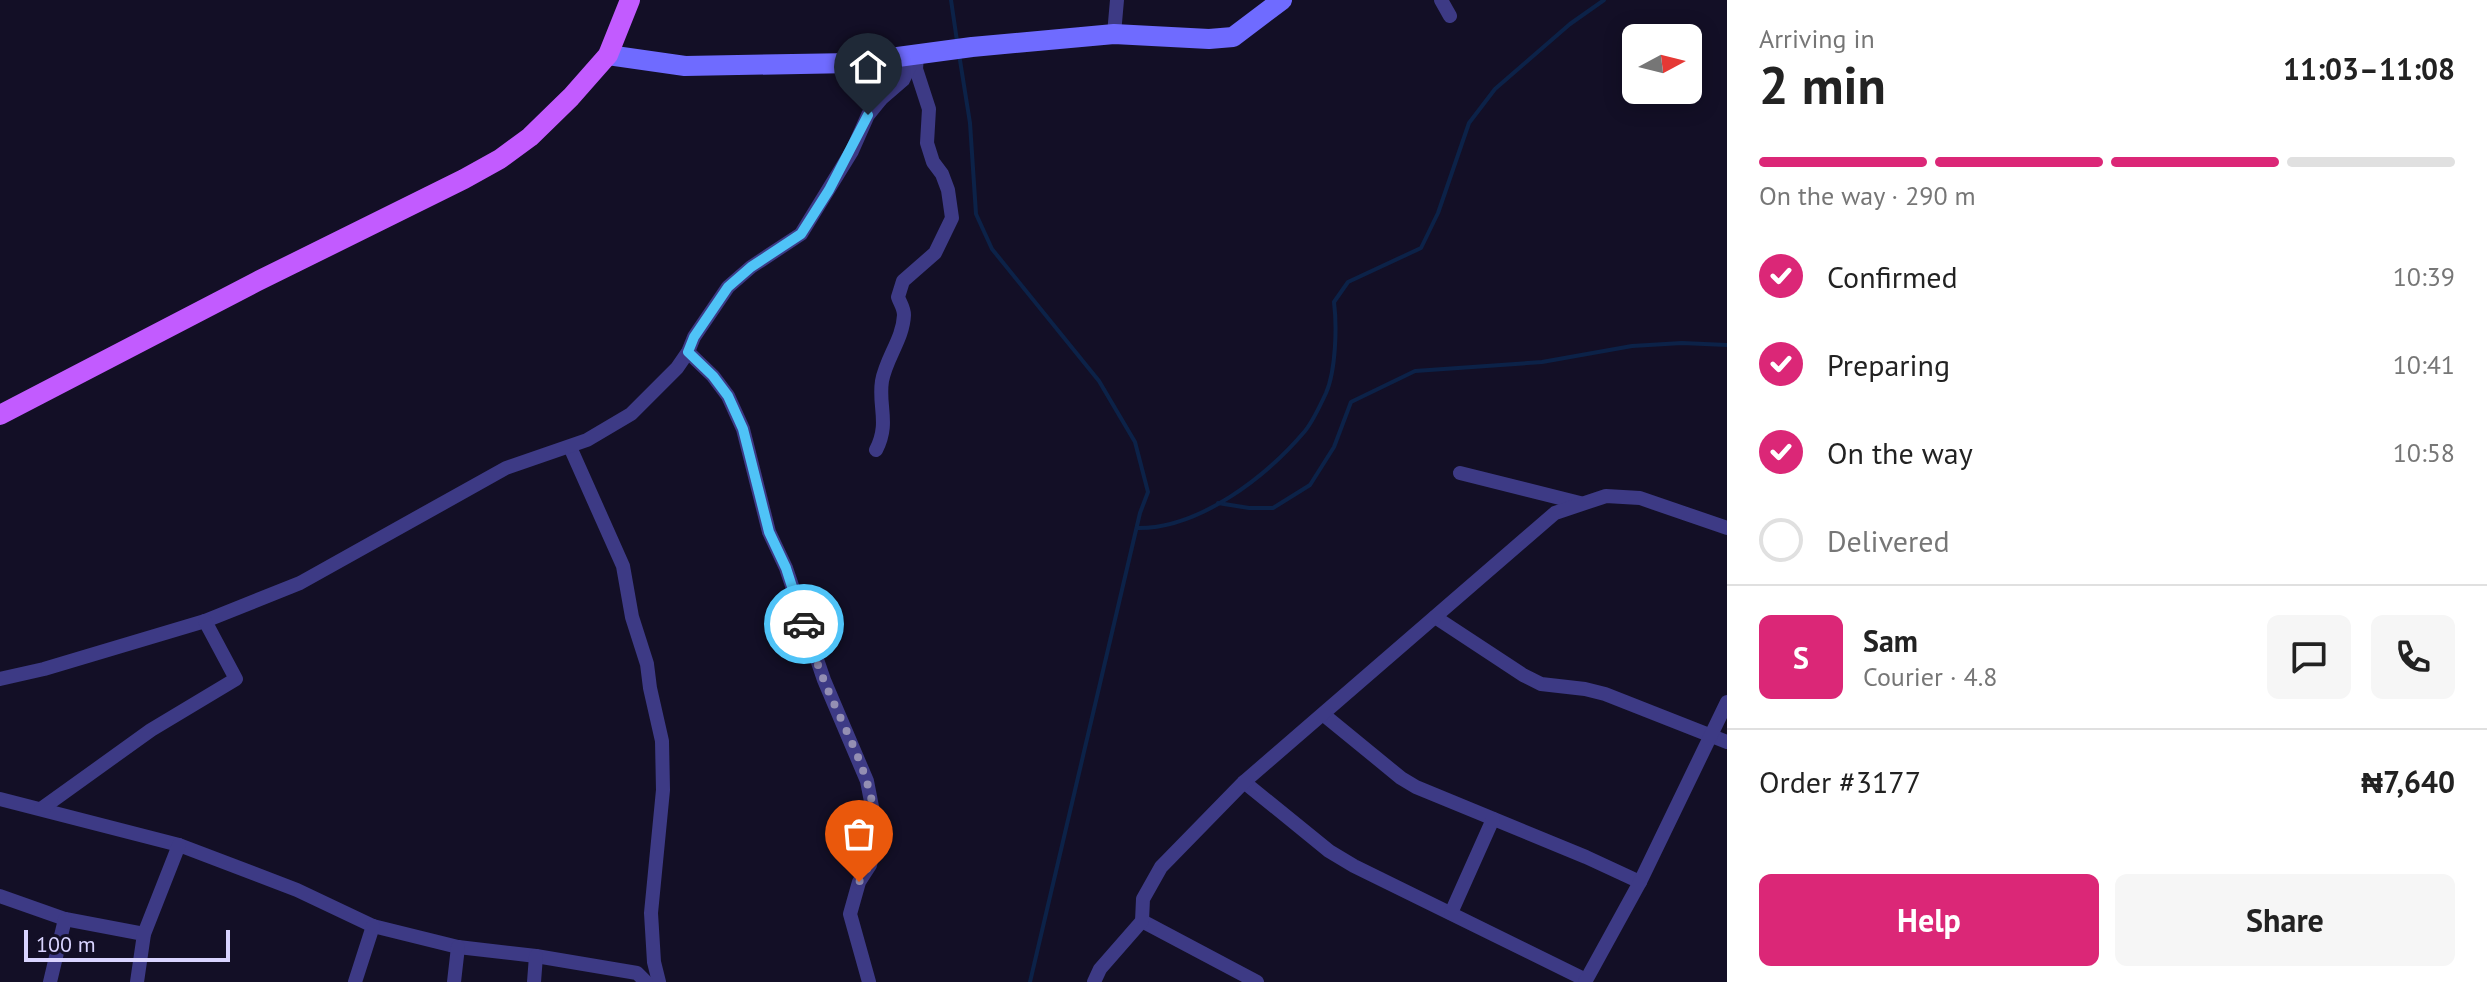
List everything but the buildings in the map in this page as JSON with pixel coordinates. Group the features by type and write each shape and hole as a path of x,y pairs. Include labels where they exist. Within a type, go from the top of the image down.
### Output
{"main road":[{"path":"0,415 500,159 530,137 608,55 630,0"}],"street":[{"path":"1114,34 1117,0"},
{"path":"608,55 685,66 853,63 972,47 1114,34 1209,39 1233,37 1282,0"},
{"path":"1441,0 1450,16"},
{"path":"0,679 205,621 300,583 506,468 570,447 631,414 666,381 728,287 751,267 801,234 852,151 861,127 881,99 903,80 911,56"},
{"path":"876,450 884,422 881,385 897,346 904,316 898,297 903,281 935,253 952,218 948,190 927,143 929,109 911,56"},
{"path":"853,63 881,99"},
{"path":"688,352 728,396 743,429 769,532 786,568 824,680 867,781 874,817 875,844 850,914 869,982"},
{"path":"570,447 623,566 662,741 663,790 651,913 654,962 659,982"},
{"path":"1460,473 1581,503"},
{"path":"1094,982 1100,969 1142,921 1143,899 1161,867 1244,782 1555,513 1606,496 1640,498 1727,528"},
{"path":"1435,617 1541,684 1605,694 1727,742"},
{"path":"41,809 151,730 236,679 205,621"},
{"path":"1244,782 1329,851 1354,866 1586,981 1640,882 1727,702"},
{"path":"1324,715 1416,787 1640,882"},
{"path":"0,799 179,845 297,890 373,926 458,947 637,973 646,982"},
{"path":"1451,913 1493,819"},
{"path":"137,982 144,934 179,845"},
{"path":"0,896 65,919 144,934"},
{"path":"50,982 65,919"},
{"path":"1142,921 1257,982"},
{"path":"355,982 373,926"},
{"path":"454,982 458,947"},
{"path":"534,982 536,956"}],"waterway":[{"path":"951,0 957,41"},
{"path":"1137,528 1184,520 1230,497 1271,466 1305,431 1326,393 1332,372 1334,302 1348,282 1421,248 1438,213 1469,123 1495,89 1570,24 1604,0"},
{"path":"959,54 970,123 976,214 992,249 1099,381 1135,442 1148,492 1140,513 1030,982"},
{"path":"1218,503 1273,508 1310,485 1334,447 1351,402 1415,371 1542,362 1632,346 1682,343 1727,345"}],"way so far":[{"path":"804,624 867,781 874,817 875,844 870,865 859,882"}],"route":[{"path":"804,624 786,568 769,532 743,429 728,396 688,352 694,337 728,287 751,267 801,234 852,151 868,115"}]}
